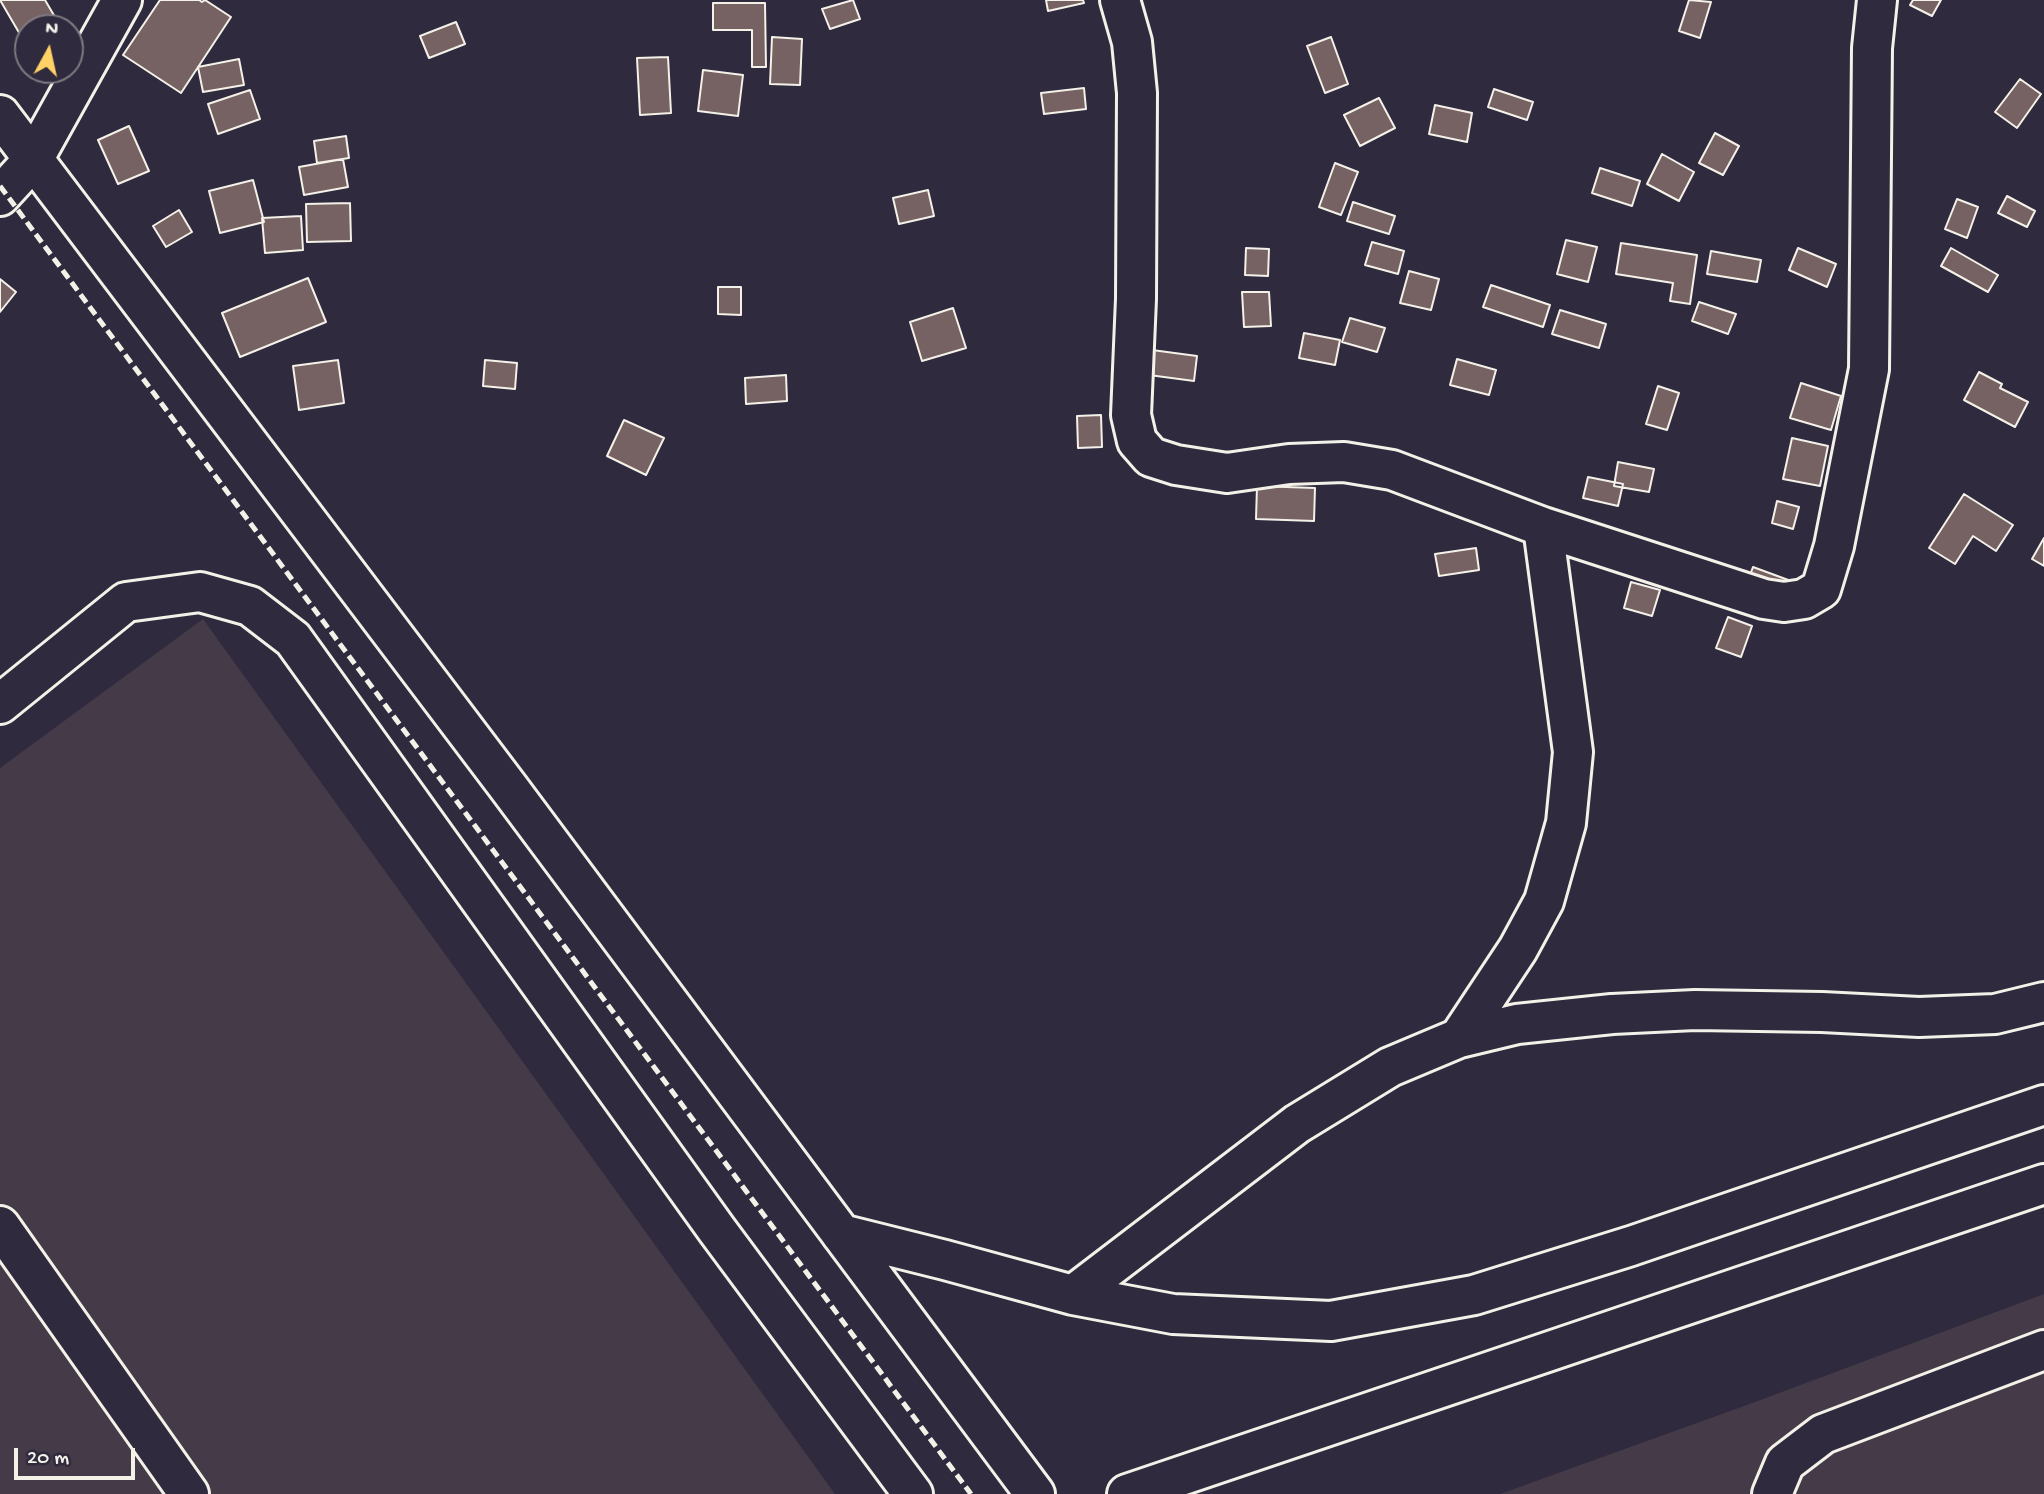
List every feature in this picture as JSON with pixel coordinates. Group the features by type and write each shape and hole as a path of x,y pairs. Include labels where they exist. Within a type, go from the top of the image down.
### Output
{"street":[{"path":"0,196 33,160 121,0"},
{"path":"1120,0 1132,42 1137,93 1136,299 1131,415 1137,441 1151,457 1176,466 1227,472 1289,464 1344,462 1392,470 1543,527 1763,600 1784,602 1804,599 1821,589 1834,546 1869,369 1872,48 1877,0"},
{"path":"0,115 509,788 1035,1494"},
{"path":"1460,1038 1518,949 1544,901 1566,823 1573,752 1543,527"},
{"path":"0,704 126,603 200,592 250,606 293,639 718,1230 913,1494"},
{"path":"1073,1295 1297,1124 1390,1067 1460,1038 1517,1024 1612,1014 1720,1010 1919,1017 1995,1014 2044,1002"},
{"path":"841,1234 945,1259 1073,1295 1173,1314 1331,1321 1474,1295 1631,1245 2044,1105"},
{"path":"1127,1494 2044,1184"},
{"path":"0,1226 189,1494"},
{"path":"1772,1494 1785,1463 1823,1434 2044,1350"}],"shaded area":[{"path":"203,619 835,1494 0,1494 0,768"},
{"path":"2044,1294 2044,1494 1500,1494 1755,1402"}],"building":[{"path":"0,0 45,0 53,14 14,14 14,24"},
{"path":"160,0 205,0 231,17 181,93 123,55"},
{"path":"853,0 860,19 830,29 822,9"},
{"path":"1046,0 1083,0 1084,3 1048,11"},
{"path":"1689,0 1711,2 1700,38 1679,31"},
{"path":"1913,0 1941,0 1932,16 1910,5"},
{"path":"713,3 765,3 766,67 752,67 752,30 713,30"},
{"path":"456,22 465,44 429,58 420,36"},
{"path":"772,37 802,39 800,85 770,84"},
{"path":"1331,37 1348,84 1325,93 1307,46"},
{"path":"668,57 671,113 640,115 637,58"},
{"path":"239,59 244,85 203,92 198,67"},
{"path":"703,70 743,75 738,116 698,111"},
{"path":"2020,79 2041,94 2017,128 1995,112"},
{"path":"1084,88 1086,109 1044,114 1041,93"},
{"path":"1494,89 1533,102 1527,120 1488,107"},
{"path":"250,90 260,119 218,134 208,104"},
{"path":"1379,98 1395,128 1360,146 1344,115"},
{"path":"1435,105 1472,113 1467,142 1429,134"},
{"path":"129,126 149,171 118,184 98,140"},
{"path":"1715,133 1739,146 1723,175 1699,163"},
{"path":"346,136 349,158 317,163 314,141"},
{"path":"1662,154 1694,172 1679,201 1647,184"},
{"path":"343,159 348,187 304,195 299,167"},
{"path":"1335,163 1358,172 1341,215 1319,207"},
{"path":"1600,168 1640,181 1632,206 1592,193"},
{"path":"253,180 264,222 220,233 209,191"},
{"path":"928,190 934,216 899,224 893,198"},
{"path":"2007,196 2035,211 2027,227 1998,213"},
{"path":"1957,199 1978,207 1967,238 1945,229"},
{"path":"1353,202 1395,216 1389,234 1347,221"},
{"path":"350,203 351,241 307,242 306,204"},
{"path":"179,210 192,232 166,247 153,226"},
{"path":"301,216 303,250 265,253 262,218"},
{"path":"1566,240 1597,247 1588,282 1557,274"},
{"path":"1372,242 1404,251 1398,274 1365,265"},
{"path":"1621,243 1697,255 1690,304 1670,301 1673,283 1616,274"},
{"path":"1246,248 1269,249 1268,276 1245,275"},
{"path":"1798,248 1836,264 1827,287 1789,270"},
{"path":"1951,248 1998,275 1988,292 1941,266"},
{"path":"1711,251 1761,260 1757,282 1707,274"},
{"path":"1409,271 1439,279 1431,310 1400,303"},
{"path":"308,278 326,322 240,357 222,313"},
{"path":"0,279 16,292 0,312"},
{"path":"1491,285 1550,305 1543,327 1483,307"},
{"path":"718,287 741,287 741,315 718,314"},
{"path":"1242,292 1269,292 1271,326 1244,327"},
{"path":"1699,302 1736,314 1728,334 1692,321"},
{"path":"953,308 966,348 922,361 910,322"},
{"path":"1560,310 1606,324 1599,348 1552,334"},
{"path":"1350,318 1385,328 1377,352 1342,342"},
{"path":"1304,333 1340,340 1335,365 1299,358"},
{"path":"1152,350 1197,356 1194,381 1149,375"},
{"path":"1457,359 1496,370 1489,395 1450,385"},
{"path":"338,360 344,403 299,410 293,366"},
{"path":"485,360 517,363 515,389 483,386"},
{"path":"1979,372 2002,384 2000,388 2028,402 2015,427 1964,400"},
{"path":"786,375 787,401 746,404 745,378"},
{"path":"1801,383 1841,396 1831,430 1790,418"},
{"path":"1658,386 1679,393 1667,430 1646,424"},
{"path":"1101,415 1102,447 1078,448 1077,416"},
{"path":"624,420 664,438 646,475 607,456"},
{"path":"1792,438 1828,446 1820,486 1783,479"},
{"path":"1618,462 1654,469 1649,492 1614,486"},
{"path":"1588,477 1623,484 1618,506 1583,498"},
{"path":"1257,486 1315,488 1314,521 1256,519"},
{"path":"1964,494 2013,525 1996,551 1973,536 1955,564 1929,548"},
{"path":"1777,501 1799,507 1793,529 1772,523"},
{"path":"2044,538 2044,566 2032,559"},
{"path":"1476,548 1479,570 1439,576 1435,554"},
{"path":"1753,567 1791,581 1782,608 1743,594"},
{"path":"1631,582 1660,590 1652,616 1624,608"},
{"path":"1728,617 1752,626 1741,657 1716,648"}],"railway":[{"path":"0,186 971,1494"}]}
